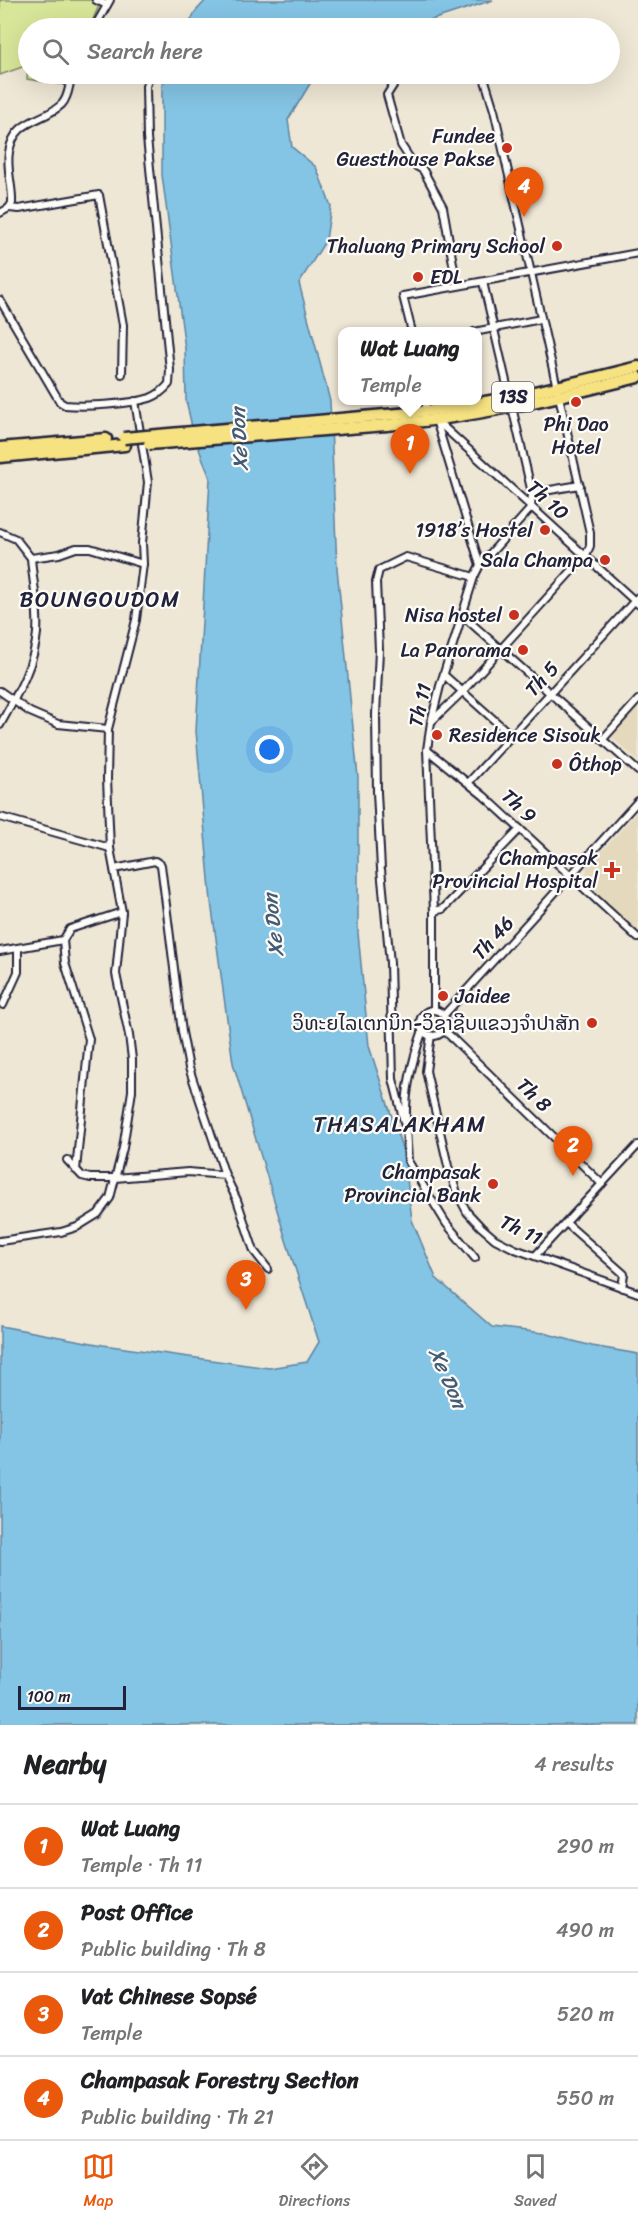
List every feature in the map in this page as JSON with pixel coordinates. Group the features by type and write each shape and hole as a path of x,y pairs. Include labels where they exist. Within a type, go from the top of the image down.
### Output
{"highway":[{"name":"13S","path":"558,392 638,367"},
{"name":"13S","path":"0,457 125,442 386,420 436,420 558,392 638,378"},
{"name":"13S","path":"482,403 510,402"},
{"name":"13S","path":"386,420 426,406 447,405"},
{"name":"13S","path":"0,448 125,442"}],"street":[{"path":"96,0 108,3 100,18"},
{"path":"9,208 12,197 7,165 13,138 26,124 61,104 69,93 71,84"},
{"path":"0,300 60,402 65,405 151,398 162,392 169,384 170,370 147,138 147,84"},
{"path":"394,84 387,95 401,145 414,165 423,171 443,207 457,286"},
{"path":"430,722 462,692 586,555 590,546 590,533 580,485 494,110 486,84"},
{"path":"0,213 9,208 19,209 99,195 123,325 122,374"},
{"path":"411,327 403,296 638,253"},
{"path":"483,282 532,494 531,508"},
{"path":"482,330 541,319"},
{"path":"0,1241 61,1232 88,1222 98,1214 110,1198 123,1148 132,1091 129,1035 116,974 122,912 110,848 107,779 108,729 136,620 142,564 148,482 135,401"},
{"path":"436,420 480,565"},
{"name":"Th 10","path":"436,420 531,508 637,601"},
{"path":"532,494 580,485"},
{"name":"Th 11","path":"434,1010 434,911 427,750 430,722 474,577 480,565 531,508"},
{"path":"0,532 16,539 31,558 37,616 37,634 27,673 0,725"},
{"path":"31,558 58,554 76,548 90,548 142,564"},
{"path":"406,1130 393,1079 390,963 381,869 377,792 376,715 379,650 376,582 379,570 406,557 474,577"},
{"name":"Th 5","path":"469,782 637,601"},
{"path":"463,616 638,771"},
{"path":"444,675 512,736"},
{"path":"0,691 30,712 58,724 108,729"},
{"path":"603,739 638,700"},
{"name":"Th 9","path":"427,750 469,782 638,938"},
{"name":"Th 46","path":"444,1015 638,801"},
{"path":"0,817 110,848"},
{"path":"434,911 443,909 520,829"},
{"path":"114,869 155,861 161,865 187,1059 225,1175 237,1200 254,1251 268,1269"},
{"path":"76,1170 89,1039 66,963 63,940 70,929 122,912"},
{"path":"0,951 63,940"},
{"path":"3,1005 18,972 18,948"},
{"path":"434,1010 444,1015 446,1022 444,1030 439,1034 430,1035 423,1030 421,1026 425,1013 434,1010"},
{"path":"423,1030 413,1059 406,1106 408,1161 446,1223 475,1258"},
{"name":"Th 8","path":"444,1030 602,1184"},
{"name":"Th 11","path":"430,1035 426,1071 448,1166 457,1193 467,1212 495,1239 638,1293"},
{"path":"535,1256 638,1145"},
{"path":"67,1160 76,1170 90,1178 188,1172 225,1175"},
{"path":"566,1222 624,1274 622,1288"}],"shaded area":[{"path":"638,703 638,761 609,735"},
{"name":"Champasak Provincial Hospital","path":"638,811 638,932 588,886 586,880 587,867"}],"green space":[{"path":"0,0 92,0 97,2 98,8 94,18 18,18 18,69 0,75"}],"water":[{"path":"206,0 493,0 438,18 192,18"},
{"name":"Xe Don","path":"163,84 310,84 288,120 292,147 316,167 331,206 326,240 299,283 330,401 337,568 358,777 358,933 369,1046 404,1154 412,1220 436,1278 492,1327 544,1333 592,1346 638,1354 638,1725 0,1725 0,1326 103,1345 269,1368 307,1362 319,1342 233,1063 211,902 196,731 210,478 194,436 186,400 185,349 162,175"}],"place":[{"name":"Fundee Guesthouse Pakse","path":"507,148"},
{"name":"Champasak Forestry Section","path":"524,217"},
{"name":"Thaluang Primary School","path":"557,246"},
{"name":"EDL","path":"418,277"},
{"name":"Phi Dao Hotel","path":"576,402"},
{"name":"Wat Luang","path":"410,474"},
{"name":"1918’s Hostel","path":"545,530"},
{"name":"Sala Champa","path":"605,560"},
{"name":"Nisa hostel","path":"514,615"},
{"name":"La Panorama","path":"523,650"},
{"name":"Residence Sisouk","path":"437,735"},
{"name":"Ôthop","path":"557,764"},
{"name":"Champasak Provincial Hospital","path":"612,870"},
{"name":"Jaidee","path":"443,996"},
{"name":"ວິທະຍໄລເຕກນິກ-ວິຊາຊີບແຂວງຈໍາປາສັກ","path":"592,1023"},
{"name":"Post Office","path":"573,1176"},
{"name":"Champasak Provincial Bank","path":"493,1184"},
{"name":"Vat Chinese Sopsé","path":"246,1310"}],"district":[{"name":"BOUNGOUDOM","path":"100,599"},
{"name":"THASALAKHAM","path":"400,1124"}]}
